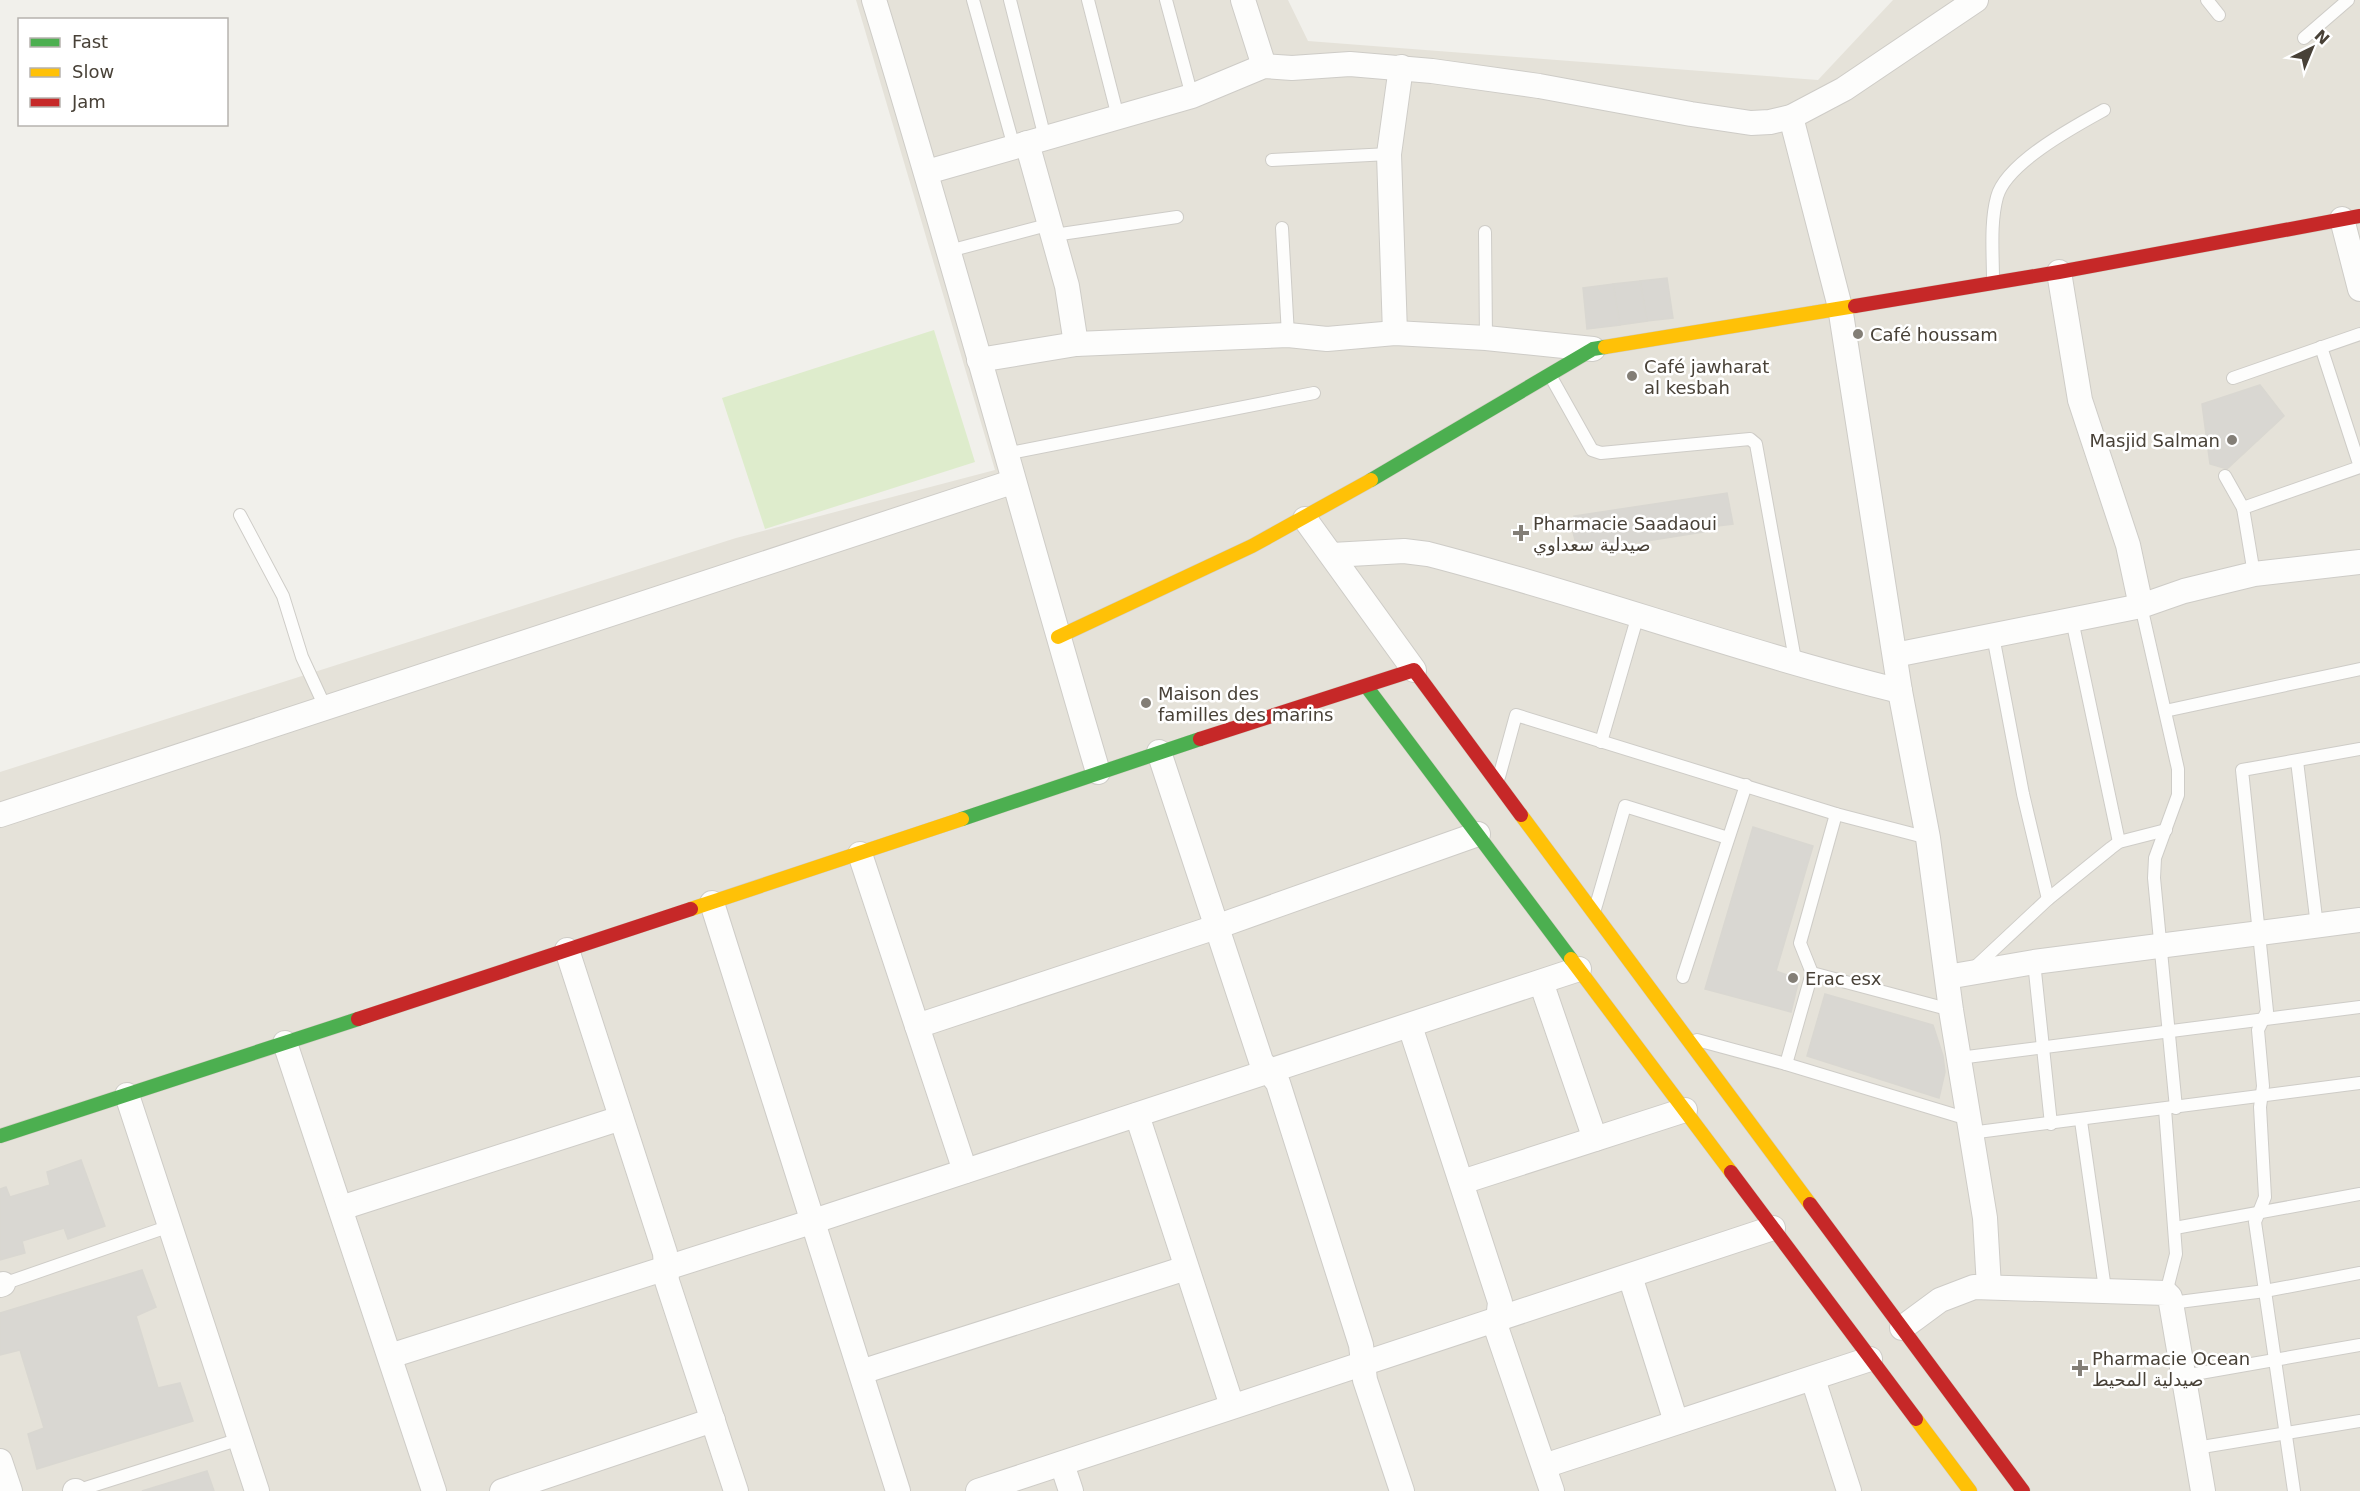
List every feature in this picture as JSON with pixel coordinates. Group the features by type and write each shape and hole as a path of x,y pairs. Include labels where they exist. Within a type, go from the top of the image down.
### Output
{"street":[{"path":"874,0 927,172 1012,482 1098,772"},
{"path":"1243,0 1263,66"},
{"path":"927,172 1192,96 1263,66 1292,68 1350,64 1401,67 1539,86 1638,106 1751,123 1791,117 1844,89 1976,0"},
{"path":"1395,333 1389,154 1401,67"},
{"path":"1791,117 1840,307 1900,691 1928,838 1958,975 1951,1010 1985,1218 1989,1287"},
{"path":"1029,143 1067,286 1076,344"},
{"path":"979,360 1076,344 1288,334 1327,339 1395,333 1486,338 1593,349 2059,272 2351,218 2360,289"},
{"path":"2059,272 2080,400 2128,545 2141,606"},
{"path":"1058,637 1234,555 1305,519 1593,349"},
{"path":"0,815 1012,482"},
{"path":"1305,519 1497,784 1688,1038 2022,1491"},
{"path":"1332,555 1404,551 1428,554 1638,615 1796,665 1900,691"},
{"path":"1895,655 2141,606 2184,591 2254,574 2360,562"},
{"path":"0,1136 860,854 1098,772 1414,670"},
{"path":"1366,686 1970,1491"},
{"path":"1159,752 1262,1061 1278,1083 1362,1345 1365,1380 1402,1491"},
{"path":"917,1026 1216,927 1478,834"},
{"path":"860,854 964,1171"},
{"path":"712,903 898,1491"},
{"path":"1958,975 2034,962 2360,920"},
{"path":"567,950 665,1252 667,1281 736,1491"},
{"path":"390,1356 666,1266 814,1221 1579,969"},
{"path":"1541,982 1595,1139"},
{"path":"1410,1026 1500,1302 1497,1330 1552,1491"},
{"path":"285,1043 434,1491"},
{"path":"127,1095 257,1491"},
{"path":"1462,1182 1685,1110"},
{"path":"1137,1115 1232,1406"},
{"path":"341,1208 621,1118"},
{"path":"978,1491 1498,1317 1773,1228"},
{"path":"861,1372 1186,1268"},
{"path":"1630,1276 1676,1422"},
{"path":"1902,1328 1940,1300 1957,1292 1989,1287 2105,1289 2168,1298 2203,1491"},
{"path":"1544,1466 1870,1359"},
{"path":"1813,1379 1849,1491"},
{"path":"502,1491 713,1420"},
{"path":"0,1461 7,1490"},
{"path":"1062,1464 1071,1491"}],"lane":[{"path":"973,0 1029,143"},
{"path":"1010,0 1029,143"},
{"path":"1088,0 1118,117"},
{"path":"1167,0 1192,96"},
{"path":"2207,0 2218,15"},
{"path":"2304,38 2348,0"},
{"path":"1993,283 1994,216 1998,194 2014,172 2042,148 2065,131 2104,110"},
{"path":"1272,159 1389,154"},
{"path":"949,251 1052,229 1176,217"},
{"path":"1282,228 1288,334"},
{"path":"1485,232 1486,338"},
{"path":"2233,378 2360,334"},
{"path":"2243,508 2360,467 2321,347"},
{"path":"1549,373 1592,450 1601,453 1750,439 1756,444 1796,665"},
{"path":"1005,454 1314,393"},
{"path":"2225,476 2243,508 2254,574"},
{"path":"240,515 283,596 302,657 326,709"},
{"path":"2141,606 2178,769 2178,795 2155,858 2154,878 2168,1032 2176,1254 2168,1298 2265,1291 2360,1273"},
{"path":"1601,742 1638,615"},
{"path":"2072,620 2119,842"},
{"path":"1993,636 2023,795 2048,899"},
{"path":"2165,711 2360,669"},
{"path":"1497,784 1516,716 1836,814 1928,838"},
{"path":"2294,1491 2255,1222 2265,1197 2258,1030 2267,1011 2242,770 2360,749"},
{"path":"2297,761 2317,926"},
{"path":"1683,977 1746,785"},
{"path":"1594,913 1625,806 1728,838"},
{"path":"1786,1064 1812,973 1800,943 1836,814"},
{"path":"1958,975 2119,842 2166,830"},
{"path":"2034,962 2051,1124"},
{"path":"1812,973 1951,1010"},
{"path":"1959,1058 2262,1021 2360,1006"},
{"path":"1688,1038 1786,1064 1969,1126 2081,1121 2360,1083"},
{"path":"2081,1121 2105,1289"},
{"path":"2175,1228 2360,1194"},
{"path":"1,1284 170,1226"},
{"path":"2183,1376 2274,1362 2360,1345"},
{"path":"2196,1448 2360,1421"},
{"path":"76,1491 240,1439"}],"shaded area":[{"path":"856,0 1288,0 1308,41 1818,80 1893,0 2360,0 2360,1491 0,1491 0,772 736,538 995,470"}],"green space":[{"path":"934,330 975,462 765,529 722,398"}],"building":[{"path":"1667,278 1673,318 1647,321 1640,281"},
{"path":"1640,281 1647,321 1620,325 1613,284"},
{"path":"1613,284 1620,325 1587,329 1583,288"},
{"name":"Masjid Salman","path":"2260,385 2284,416 2227,469 2210,464 2202,404"},
{"path":"1727,493 1733,524 1709,527 1709,531 1578,552 1572,528 1577,527 1574,516"},
{"path":"1753,827 1813,846 1776,971 1799,979 1791,1012 1705,989"},
{"path":"1825,994 1933,1025 1943,1056 1945,1072 1939,1098 1807,1056"},
{"path":"81,1160 105,1226 68,1239 64,1228 22,1241 25,1253 0,1260 0,1189 6,1187 10,1197 50,1185 47,1172"},
{"path":"142,1270 156,1307 136,1316 158,1388 180,1383 193,1421 37,1469 28,1434 44,1428 20,1350 0,1355 0,1313"},
{"path":"207,1471 214,1491 142,1491"}],"traffic: fast":[{"path":"1371,480 1593,349 1605,347"},
{"path":"1366,686 1571,959"},
{"path":"962,819 1200,739"},
{"path":"0,1136 358,1019"}],"traffic: slow":[{"path":"1605,347 1855,306"},
{"path":"1058,637 1252,546 1371,480"},
{"path":"1521,815 1810,1204"},
{"path":"691,909 962,819"},
{"path":"1571,959 1731,1172"},
{"path":"1916,1419 1970,1491"}],"traffic: jam":[{"path":"1855,306 2059,272 2360,216"},
{"path":"1200,739 1414,670 1521,815"},
{"path":"358,1019 691,909"},
{"path":"1731,1172 1916,1419"},
{"path":"1810,1204 2023,1491"}],"place":[{"name":"Café houssam","path":"1858,334"},
{"name":"Café jawharat al kesbah","path":"1632,376"},
{"name":"Masjid Salman","path":"2232,440"},
{"name":"Pharmacie Saadaoui صيدلية سعداوي","path":"1521,533"},
{"name":"Maison des familles des marins","path":"1146,703"},
{"name":"Erac esx","path":"1793,978"},
{"name":"Pharmacie Ocean صيدلية المحيط","path":"2080,1368"}]}
